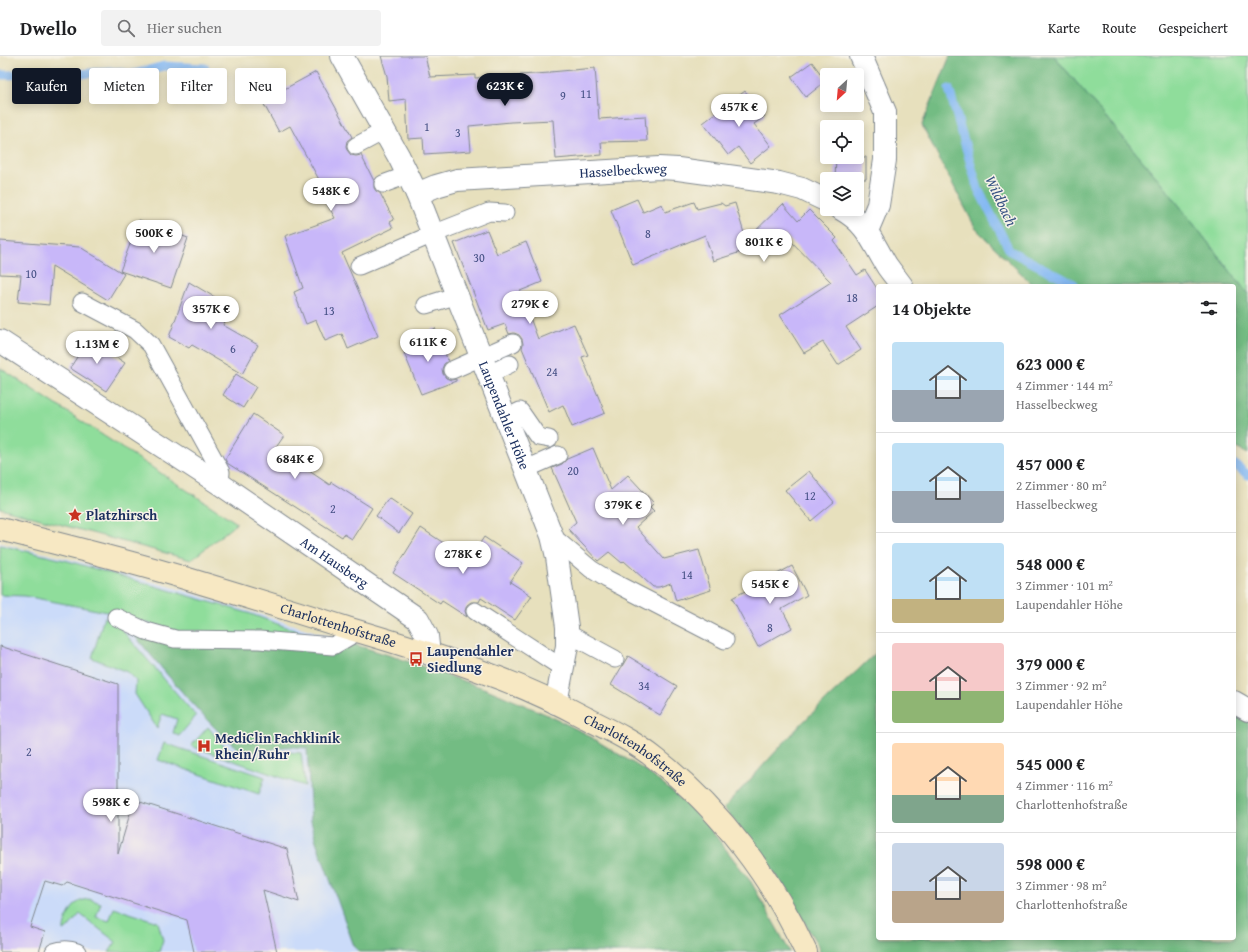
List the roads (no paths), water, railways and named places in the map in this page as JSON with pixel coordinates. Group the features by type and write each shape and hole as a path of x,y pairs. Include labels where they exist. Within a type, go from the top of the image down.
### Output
{"main road":[{"name":"Charlottenhofstraße","path":"0,529 186,578 359,631 495,676 556,703 625,738 654,757 682,780 714,811 741,845 770,888 806,952"}],"street":[{"name":"Laupendahler Höhe","path":"342,56 413,184 552,536 557,557 567,633 564,669 556,703"},
{"path":"861,56 885,112 885,160 878,205 867,231"},
{"name":"Hasselbeckweg","path":"413,184 436,186 457,180 659,168 678,169 779,183 802,190 820,198"},
{"path":"851,216 860,222 867,231 887,266 900,284"},
{"name":"Am Hausberg","path":"0,341 220,484 418,619 427,636 429,654"},
{"path":"1236,703 1248,710"}],"lane":[{"path":"356,146 384,131"},
{"path":"383,184 413,184"},
{"path":"359,266 433,234 490,212 505,213"},
{"path":"426,305 458,295"},
{"path":"82,302 135,330 151,345 221,472 220,484"},
{"path":"486,366 513,343"},
{"path":"452,370 510,364"},
{"path":"506,418 520,411 538,437 549,439"},
{"path":"526,469 558,456"},
{"path":"552,536 591,569 607,579 725,640"},
{"path":"475,611 564,669"},
{"path":"116,617 146,631 175,638 259,640 333,646 359,631"},
{"path":"567,633 615,659"},
{"path":"54,952 69,950 77,952"}],"waterway":[{"path":"0,75 81,74 109,71 133,74 164,66 205,68"},
{"name":"Wildbach","path":"949,89 978,189 1010,251 1074,284"},
{"name":"Wildbach","path":"1236,466 1248,475"}],"place":[{"name":"Platzhirsch","path":"75,515"},
{"name":"Laupendahler Siedlung","path":"416,659"},
{"name":"MediClin Fachklinik Rhein/Ruhr","path":"204,746"}]}
